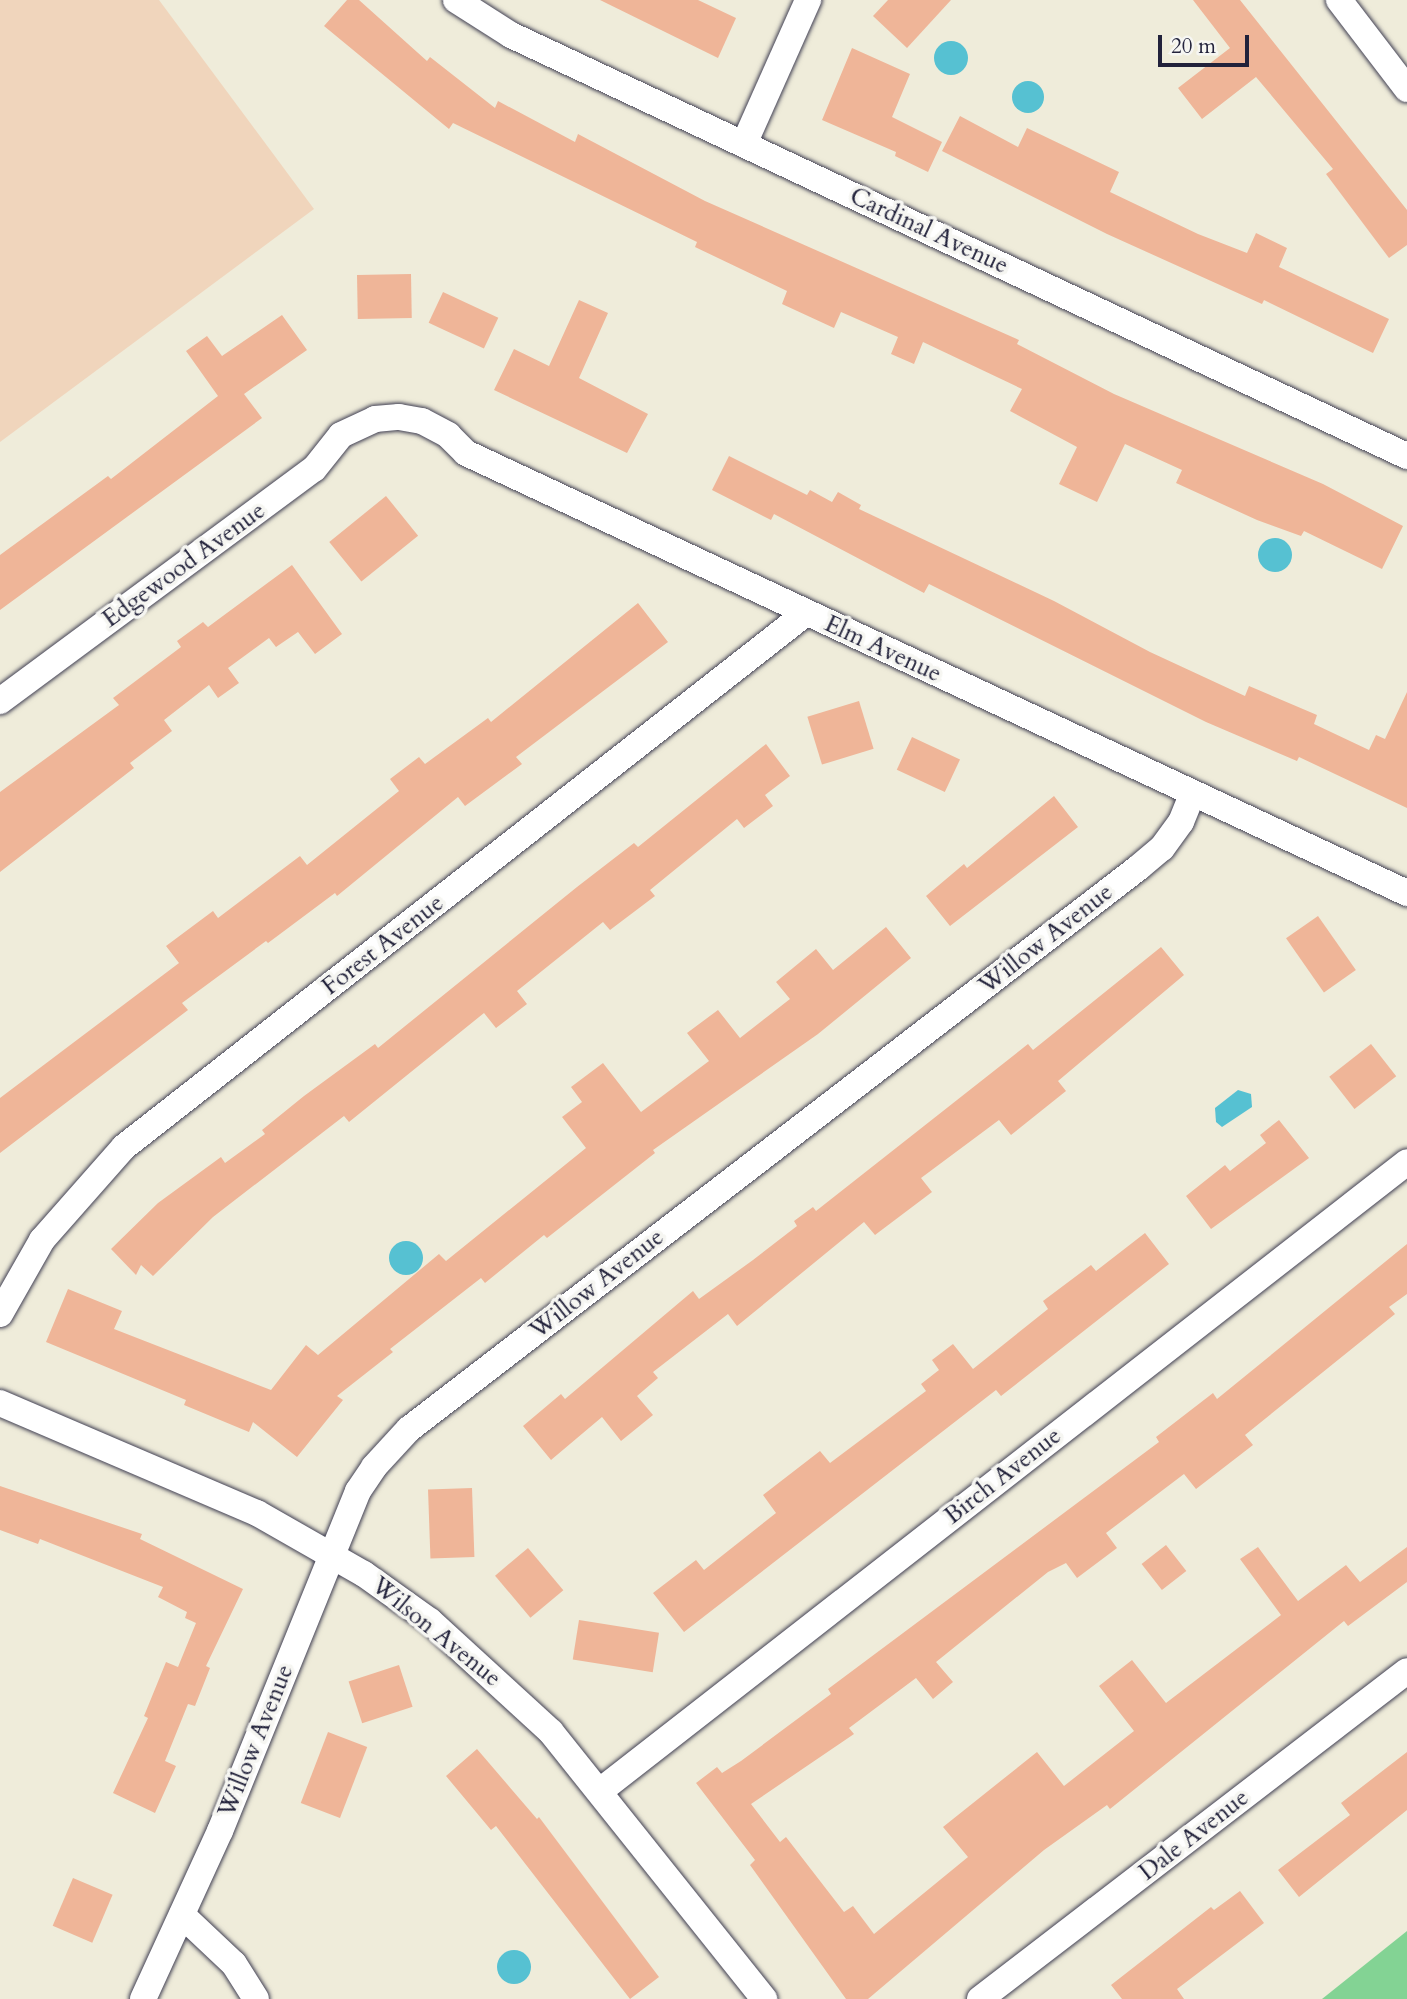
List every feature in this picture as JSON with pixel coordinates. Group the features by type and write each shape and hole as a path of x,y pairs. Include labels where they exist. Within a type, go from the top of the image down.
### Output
{"street":[{"name":"Cardinal Avenue","path":"456,0 511,35 1407,456"},
{"path":"744,144 808,0"},
{"path":"1339,0 1407,89"},
{"name":"Elm Avenue","path":"361,424 399,417 422,421 448,435 466,453 1407,893"},
{"name":"Edgewood Avenue","path":"0,701 314,469 341,435 361,424"},
{"name":"Forest Avenue","path":"0,1314 42,1240 83,1188 124,1147 806,613"},
{"name":"Willow Avenue","path":"143,1999 220,1831 358,1491 409,1429 1138,868 1174,831 1193,793"},
{"name":"Birch Avenue","path":"600,1791 1407,1161"},
{"name":"Wilson Avenue","path":"0,1403 220,1495 332,1554 430,1621 493,1674 551,1732 764,1999"},
{"name":"Dale Avenue","path":"980,1999 1407,1671"},
{"path":"182,1915 234,1964 256,1999"}],"shaded area":[{"path":"0,0 159,0 314,209 0,442"}],"green space":[{"path":"1407,1931 1407,1999 1322,1999"}],"water":[{"path":"951,41 963,46 968,58 963,70 951,75 939,70 934,58 939,46"},
{"path":"1028,81 1040,85 1044,97 1040,109 1028,113 1016,109 1012,97 1016,85"},
{"path":"1275,538 1287,543 1292,555 1287,567 1275,572 1263,567 1258,555 1263,543"},
{"path":"1238,1090 1251,1094 1252,1107 1222,1127 1216,1122 1215,1108"},
{"path":"406,1241 418,1246 423,1258 418,1270 406,1275 394,1270 389,1258 394,1246"},
{"path":"514,1950 526,1955 531,1967 526,1979 514,1984 502,1979 497,1967 502,1955"}],"building":[{"path":"347,0 359,0 427,61 430,57 495,108 498,101 575,142 578,134 705,201 1019,340 1017,344 1114,394 1323,484 1403,526 1382,569 1304,531 1301,536 1257,520 1176,483 1182,470 1125,444 1097,502 1059,484 1077,447 1010,411 1022,389 923,342 914,364 891,354 898,337 841,312 834,328 782,304 787,291 695,247 697,242 453,123 449,129 324,26"},
{"path":"600,0 698,0 736,18 718,58"},
{"path":"888,0 951,0 907,48 873,16"},
{"path":"1193,0 1240,0 1407,210 1407,245 1389,258 1326,174 1333,169 1256,77 1202,119 1178,88 1230,48"},
{"path":"852,48 910,74 892,117 942,142 928,172 895,156 896,152 822,120"},
{"path":"960,116 1018,147 1027,128 1119,172 1110,192 1198,234 1247,253 1256,233 1287,248 1279,267 1389,319 1373,353 1264,300 1262,304 1107,234 942,151"},
{"path":"411,274 412,318 358,319 357,275"},
{"path":"443,292 498,318 484,349 429,323"},
{"path":"579,300 608,313 579,378 648,414 627,453 494,390 514,349 549,366"},
{"path":"282,315 307,350 244,394 262,418 0,610 0,555 108,476 111,479 218,396 186,351 207,336 222,356"},
{"path":"729,456 807,495 810,490 832,502 838,492 861,505 859,509 1054,601 1150,652 1245,696 1249,686 1317,715 1314,724 1369,750 1376,735 1385,739 1407,692 1407,808 1299,757 1297,761 1206,722 929,584 924,593 774,514 771,520 712,490"},
{"path":"386,496 418,536 361,582 329,542"},
{"path":"292,565 342,634 315,654 298,632 276,647 269,638 228,668 239,683 218,698 209,685 164,720 172,731 130,763 134,768 0,872 0,792 119,705 113,698 181,647 177,641 203,622 208,627"},
{"path":"638,603 668,642 516,757 522,764 465,806 458,797 337,896 335,893 182,1003 188,1010 0,1153 0,1098 179,963 166,946 213,911 218,918 300,856 307,865 399,791 390,779 419,757 425,764 488,718 491,722"},
{"path":"859,701 874,749 822,765 807,717"},
{"path":"912,737 960,759 945,792 897,770"},
{"path":"766,744 790,776 765,795 773,806 744,828 737,819 650,890 655,896 610,930 603,922 517,991 527,1004 496,1028 484,1013 349,1122 344,1116 213,1217 153,1276 141,1265 136,1275 111,1249 158,1203 221,1157 225,1163 265,1134 262,1130 304,1096 375,1044 378,1048 577,887 634,843 638,847"},
{"path":"1054,796 1078,827 950,926 926,896 964,864 967,868"},
{"path":"1318,916 1356,970 1324,992 1286,938"},
{"path":"886,927 911,958 818,1034 653,1150 655,1153 547,1238 544,1235 485,1283 481,1278 390,1349 393,1352 337,1396 343,1400 297,1457 253,1422 249,1432 184,1405 186,1400 46,1342 68,1289 122,1311 114,1329 271,1390 306,1345 318,1355 439,1254 446,1261 586,1148 562,1117 582,1102 571,1087 603,1063 641,1112 709,1061 687,1033 718,1010 740,1038 790,999 776,982 816,949 833,970"},
{"path":"1161,947 1184,975 1058,1081 1066,1091 1011,1135 999,1120 921,1178 932,1192 875,1235 864,1222 737,1326 728,1314 653,1372 658,1378 637,1396 653,1415 621,1441 602,1417 551,1460 523,1426 561,1394 565,1399 693,1291 699,1299 753,1260 797,1226 794,1221 813,1207 816,1211 1028,1044 1033,1050"},
{"path":"1371,1044 1396,1076 1354,1109 1329,1077"},
{"path":"1279,1120 1309,1158 1211,1229 1186,1196 1225,1165 1230,1171 1266,1143 1260,1135"},
{"path":"1145,1233 1169,1264 1001,1396 996,1390 684,1632 653,1593 696,1560 704,1570 776,1513 763,1495 820,1451 830,1463 926,1391 921,1384 939,1370 932,1360 953,1344 973,1369 1048,1309 1043,1301 1091,1265 1096,1271"},
{"path":"1407,1244 1407,1294 1389,1307 1395,1314 1245,1435 1253,1445 1196,1489 1184,1474 1106,1533 1117,1548 1077,1578 1066,1563 1048,1572 936,1662 953,1682 933,1699 916,1678 849,1728 854,1734 751,1804 780,1842 786,1837 844,1912 853,1906 874,1934 968,1857 943,1827 1037,1752 1064,1786 1134,1731 1099,1686 1132,1660 1166,1703 1281,1615 1240,1559 1258,1547 1298,1601 1346,1565 1360,1582 1407,1547 1407,1582 1348,1626 1344,1621 1110,1809 1107,1805 1044,1850 868,1999 846,1999 750,1865 755,1860 696,1783 717,1767 722,1773 741,1761 831,1694 828,1689 1159,1442 1156,1437 1213,1393 1217,1399"},
{"path":"0,1486 142,1534 140,1539 243,1589 206,1666 210,1668 195,1706 188,1704 165,1761 176,1766 155,1813 113,1793 148,1718 144,1716 166,1662 178,1667 196,1623 185,1618 187,1612 158,1597 163,1587 40,1539 38,1544 0,1530"},
{"path":"472,1488 474,1557 430,1558 428,1490"},
{"path":"1166,1545 1186,1571 1162,1590 1142,1564"},
{"path":"528,1548 563,1590 530,1618 495,1576"},
{"path":"579,1620 659,1633 653,1672 573,1660"},
{"path":"399,1665 413,1707 362,1723 349,1681"},
{"path":"328,1732 367,1747 340,1818 301,1803"},
{"path":"477,1749 537,1819 539,1817 659,1977 630,1999 496,1826 491,1830 446,1776"},
{"path":"1407,1752 1407,1810 1299,1897 1278,1870 1350,1815 1341,1803"},
{"path":"73,1878 113,1895 92,1943 53,1926"},
{"path":"1240,1891 1264,1923 1177,1989 1184,1999 1122,1999 1111,1985 1211,1907 1214,1910"}]}
